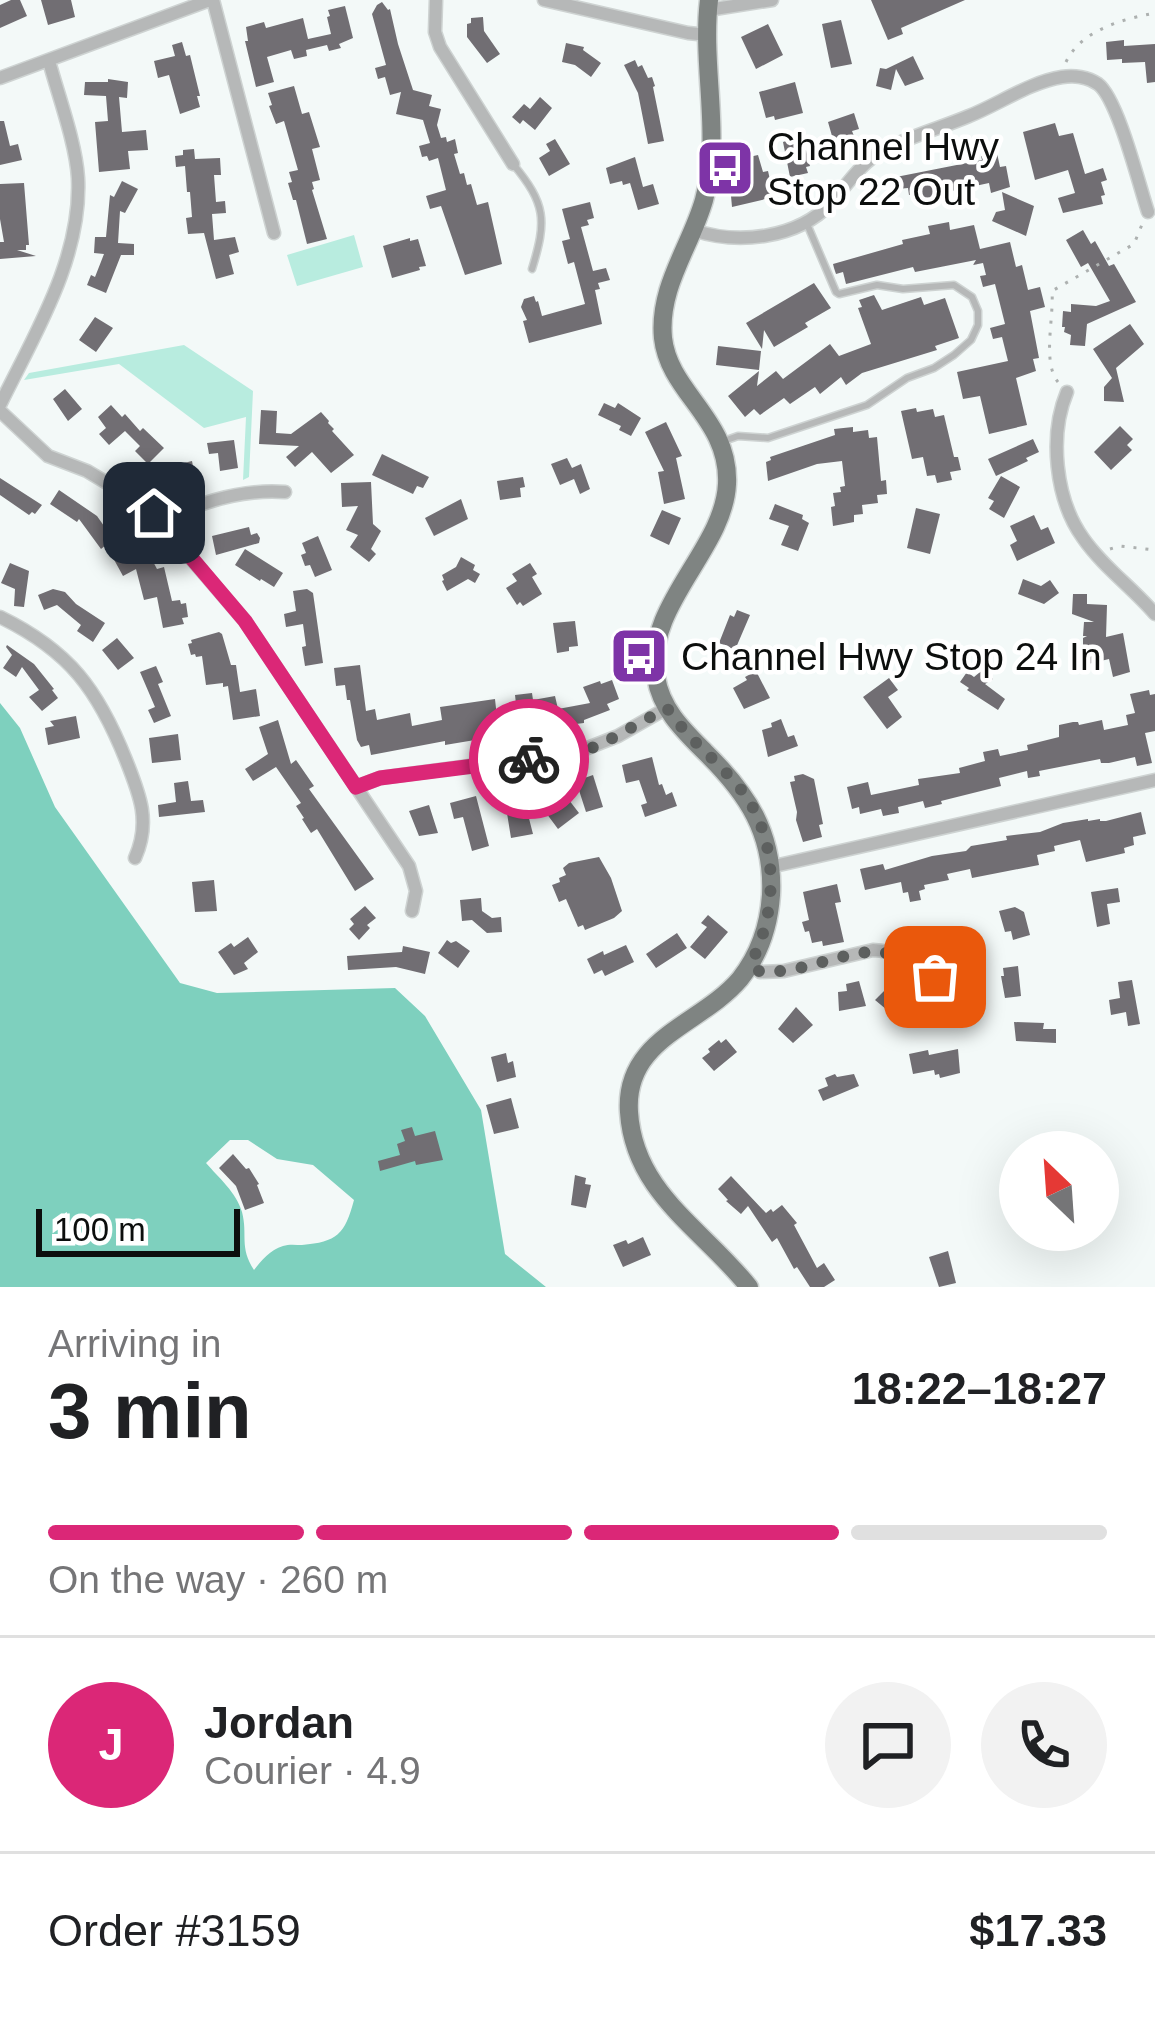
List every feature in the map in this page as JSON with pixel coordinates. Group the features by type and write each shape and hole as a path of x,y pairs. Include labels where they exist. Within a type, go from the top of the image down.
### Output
{"main road":[{"path":"709,5 710,165 704,199 666,297 663,339 672,368 703,410 727,467 724,503 670,607 655,650 657,684 682,729 743,793 761,828 770,867 768,918 751,963 730,989 653,1047 632,1079 628,1107 636,1149 655,1187 749,1287"}],"street":[{"path":"0,78 211,0 274,233"},
{"path":"436,0 437,39 513,164"},
{"path":"544,0 584,4 708,35"},
{"path":"709,5 772,0"},
{"path":"49,61 78,176 72,242 0,408 48,456 87,470 167,519 178,542 245,621 412,872 416,891 412,911"},
{"path":"693,230 721,236 770,235 807,224 884,150 1071,76 1091,80 1107,94 1148,212"},
{"path":"1067,392 1059,417 1059,470 1070,513 1097,555 1155,614"},
{"path":"167,519 240,493 285,492"},
{"path":"0,617 61,656 102,705 143,804 143,837 135,858"},
{"path":"356,787 380,778 580,752 667,708"},
{"path":"770,867 1155,780"},
{"path":"751,963 760,972 784,971 873,950 887,952 935,977 962,1018"}],"lane":[{"path":"513,164 536,193 543,215 532,269"},
{"path":"719,442 738,436 768,438 867,405 898,382 944,362 975,332 976,304 954,284 903,289 877,285 839,294 807,224"}],"path":[{"path":"1059,77 1072,48 1119,20 1155,13"},
{"path":"1067,392 1050,372 1052,291 1134,244 1148,212"},
{"path":"1097,555 1120,546 1155,550"}],"green space":[{"path":"354,235 363,267 297,286 287,255"},
{"path":"184,345 253,391 249,477 243,480 246,417 204,428 119,364 24,380 29,373"},
{"path":"0,703 20,728 55,807 180,983 217,993 395,988 425,1016 481,1110 505,1254 546,1287 0,1287","holes":["230,1140 248,1140 277,1159 313,1165 354,1200 338,1234 324,1241 278,1248 254,1270 239,1205 206,1163"]}],"building":[{"path":"20,0 27,16 0,28 0,5"},
{"path":"41,0 71,0 75,17 48,25"},
{"path":"871,0 965,0 901,28 903,34 888,40"},
{"path":"382,2 390,9 413,90 432,95 429,106 441,109 437,125 441,138 455,139 460,174 471,184 477,205 488,202 502,264 465,275 441,206 430,209 426,196 446,190 438,158 422,157 419,146 430,143 423,120 396,114 401,92 390,95 385,77 378,79 375,68 386,65 372,14"},
{"path":"345,6 353,38 339,44 341,48 329,51 327,45 294,59 291,50 267,57 274,82 256,87 246,27 264,22 266,28 303,18 308,39 331,34 328,10"},
{"path":"483,17 484,31 500,54 487,63 467,37 471,18"},
{"path":"841,20 852,64 831,68 822,24"},
{"path":"768,24 783,55 756,69 741,37"},
{"path":"1124,40 1124,46 1155,44 1155,82 1147,83 1145,62 1107,60 1106,42"},
{"path":"182,42 186,56 190,55 200,107 180,114 169,75 158,78 154,61 175,56 172,45"},
{"path":"566,43 584,47 601,63 591,77 562,62"},
{"path":"913,56 924,79 905,86 896,69 891,90 876,86 880,68"},
{"path":"635,60 652,77 664,141 648,144 638,93 624,65"},
{"path":"85,82 128,82 127,98 119,97 122,132 146,130 148,150 128,151 130,169 99,172 95,122 108,121 106,96 84,95"},
{"path":"795,82 803,113 766,118 759,92"},
{"path":"294,86 302,114 309,112 320,147 312,149 320,180 312,182 312,190 327,239 307,244 288,183 292,182 289,172 298,170 284,121 276,124 269,106 268,93"},
{"path":"540,97 552,108 535,130 512,117 524,104 530,109"},
{"path":"854,113 859,129 852,131 854,136 834,143 828,122"},
{"path":"0,121 4,121 10,146 18,144 22,160 0,165"},
{"path":"1055,123 1059,136 1073,133 1085,174 1103,168 1107,180 1101,182 1103,204 1063,213 1058,198 1075,193 1068,170 1035,180 1023,132"},
{"path":"796,138 810,166 808,173 790,177 783,142"},
{"path":"555,139 570,164 549,176 539,158 550,151 546,144"},
{"path":"194,149 195,159 220,158 221,175 214,175 216,202 225,201 226,213 212,214 214,240 235,237 239,252 229,255 234,274 216,279 204,233 188,234 190,192 185,166 176,167 175,156"},
{"path":"997,153 1000,167 1006,166 1010,187 991,193 989,183 933,195 934,205 918,206 916,194 909,195 908,188 897,189 896,177"},
{"path":"758,155 763,172 768,171 774,197 732,207 731,196 748,194 740,159"},
{"path":"635,157 643,187 653,184 659,204 638,210 630,183 610,184 606,168"},
{"path":"122,181 138,189 125,213 120,211 118,243 134,244 134,255 121,255 106,293 87,285 104,254 94,253 95,237 106,237 110,195 114,197"},
{"path":"24,183 29,245 17,250 36,256 0,259 0,242 4,242 0,184"},
{"path":"1002,192 1034,206 1026,236 992,221 996,212 1005,210"},
{"path":"590,202 594,218 581,227 593,271 606,268 610,280 598,283 600,289 595,290 602,324 529,343 521,307 524,299 534,296 542,316 585,304 574,262 568,264 562,241 570,239 562,209"},
{"path":"949,222 950,230 974,225 980,249 1010,242 1028,290 1040,287 1045,307 1030,311 1039,358 1033,359 1036,371 1016,378 1027,425 989,434 980,396 963,399 957,372 1008,361 1002,337 993,339 990,328 1005,324 995,284 983,287 983,263 973,265 976,260 915,272 913,267 846,284 843,272 836,274 833,264 903,244 902,240 930,234 928,226"},
{"path":"1083,230 1109,266 1114,264 1136,302 1087,324 1085,346 1070,345 1071,335 1062,327 1063,311 1071,312 1071,304 1096,306 1110,301 1088,263 1081,267 1066,240"},
{"path":"418,239 426,266 392,278 383,246"},
{"path":"814,283 831,308 774,347 764,330 762,349 746,323"},
{"path":"874,295 882,310 921,297 924,305 945,298 959,338 935,346 937,350 862,373 846,385 841,377 820,394 815,387 790,404 784,398 760,415 754,409 745,417 728,396 759,371 757,386 776,371 783,379 830,344 839,356 871,344 858,308 862,307 859,300"},
{"path":"95,317 113,328 96,352 79,340"},
{"path":"1130,324 1144,344 1116,368 1124,402 1104,401 1104,387 1112,378 1093,349"},
{"path":"718,346 761,351 759,370 716,365"},
{"path":"65,389 82,409 68,421 53,399"},
{"path":"604,403 615,408 618,403 641,418 631,436 598,415"},
{"path":"111,405 164,448 148,464 135,451 140,446 125,431 109,445 99,434 106,428 98,417"},
{"path":"916,408 917,412 933,409 935,417 944,415 961,470 950,472 952,480 937,483 935,475 927,476 923,457 912,459 901,411"},
{"path":"261,410 277,411 276,433 291,434 321,412 354,455 331,473 312,452 295,467 286,457 299,446 259,444"},
{"path":"666,422 682,456 676,458 685,499 664,504 658,472 664,471 645,432"},
{"path":"1120,426 1133,439 1127,445 1132,450 1111,470 1094,452"},
{"path":"853,427 853,432 868,430 869,438 877,437 881,481 886,480 887,494 877,495 878,503 862,505 863,514 854,515 854,522 833,526 833,493 845,486 842,461 817,464 768,481 766,462 835,435 834,429"},
{"path":"1033,439 1039,452 996,476 988,459"},
{"path":"234,440 238,468 220,471 218,453 209,454 207,443"},
{"path":"382,454 429,477 423,488 417,486 413,494 372,475"},
{"path":"567,458 572,468 581,464 590,489 580,494 574,479 560,485 551,464"},
{"path":"192,461 195,477 160,486 156,470"},
{"path":"1001,476 1020,487 1004,518 989,509 994,501 988,498"},
{"path":"523,477 521,497 500,500 497,481"},
{"path":"0,478 42,505 35,514 29,515 0,495"},
{"path":"371,482 373,524 381,531 371,549 376,554 369,562 350,547 358,535 346,530 358,506 342,507 341,483"},
{"path":"59,490 104,526 114,526 131,549 143,543 157,569 164,567 172,601 186,603 184,624 163,628 157,597 144,600 136,569 123,576 106,545 101,549 79,519 50,504"},
{"path":"461,499 468,519 434,536 425,518"},
{"path":"775,504 803,515 809,523 798,551 781,545 789,526 769,519"},
{"path":"916,508 940,514 930,554 907,548"},
{"path":"662,510 681,518 669,545 650,536"},
{"path":"1034,515 1041,530 1048,527 1055,543 1017,561 1010,545 1017,541 1010,526"},
{"path":"249,527 251,535 257,533 259,543 216,555 212,536"},
{"path":"318,536 332,570 315,577 301,555 306,553 302,543"},
{"path":"245,549 283,573 274,587 235,565"},
{"path":"461,557 480,574 475,583 468,579 447,591 442,575 456,567"},
{"path":"10,563 29,571 24,607 14,606 15,589 1,583"},
{"path":"530,563 542,594 517,605 506,588 517,581 512,574"},
{"path":"1023,579 1041,586 1050,580 1059,593 1044,604 1018,594"},
{"path":"53,589 65,592 105,623 93,642 77,631 81,625 57,605 44,610 38,595"},
{"path":"293,591 313,593 323,663 305,666 303,624 286,627 284,614 296,611"},
{"path":"1073,594 1087,594 1087,604 1107,605 1106,637 1123,633 1130,672 1113,677 1109,659 1084,665 1079,646 1087,636 1083,636 1084,622 1094,622 1072,614"},
{"path":"737,610 750,615 735,650 719,643 730,615 734,617"},
{"path":"575,621 578,646 557,653 553,623"},
{"path":"219,632 231,665 236,665 240,692 256,689 260,716 233,720 228,686 206,685 202,656 191,655 191,640"},
{"path":"117,638 134,658 118,670 102,650"},
{"path":"7,645 34,664 54,689 58,698 42,711 29,697 39,690 22,667 16,677 3,668 12,655"},
{"path":"360,665 366,711 375,709 377,720 410,713 412,726 442,720 440,707 495,699 499,736 371,755 369,745 361,747 357,740 345,685 336,686 334,668"},
{"path":"156,666 171,716 154,723 148,710 155,707 140,672"},
{"path":"985,668 993,679 985,684 1005,699 998,710 960,682 967,672 974,677"},
{"path":"756,671 770,698 744,709 733,688"},
{"path":"889,678 898,690 888,697 902,717 887,729 863,697"},
{"path":"612,680 619,699 607,704 610,710 584,723 519,731 515,695 532,693 533,700 555,696 558,709 590,703 583,687"},
{"path":"1149,690 1150,695 1155,694 1155,731 1145,733 1152,763 1137,766 1135,757 1109,763 1100,759 1039,771 1040,776 1028,778 1027,771 999,778 1001,786 925,808 923,801 883,816 881,809 860,814 859,807 852,809 847,787 868,782 871,795 919,785 918,779 960,773 959,768 985,761 983,752 998,749 1000,756 1059,737 1059,725 1102,720 1104,730 1128,725 1126,715 1135,713 1130,694"},
{"path":"76,716 80,738 48,745 45,728 54,726 50,721"},
{"path":"781,719 788,737 794,735 798,746 768,757 762,730"},
{"path":"278,720 291,764 296,760 314,786 309,789 374,879 355,891 317,829 311,833 302,819 296,806 301,803 276,767 253,781 245,769 268,754 259,727"},
{"path":"178,734 181,760 152,763 149,738"},
{"path":"652,757 659,785 666,795 672,792 677,806 645,817 641,805 647,803 639,780 626,783 622,765"},
{"path":"803,774 814,779 823,824 819,825 822,837 803,842 790,782"},
{"path":"593,775 603,807 586,812 576,781"},
{"path":"188,781 191,801 203,800 205,812 159,817 158,805 176,802 174,783"},
{"path":"555,782 579,813 558,829 535,798"},
{"path":"476,796 489,846 472,851 463,817 454,819 450,803"},
{"path":"524,799 533,834 511,838 505,801"},
{"path":"429,805 438,833 419,836 409,811"},
{"path":"1141,812 1146,834 1133,837 1134,845 1124,848 1125,853 1086,862 1080,840 1037,855 1039,865 972,878 970,869 947,874 949,880 924,885 919,891 921,900 910,902 901,882 865,890 860,869 883,864 885,870 1063,823 1106,821"},
{"path":"599,857 622,911 585,930 583,925 578,927 566,899 559,902 552,885 566,875 563,868 569,863"},
{"path":"214,880 217,911 195,912 192,882"},
{"path":"837,884 841,902 835,903 844,942 812,943 802,922 809,920 803,892"},
{"path":"1118,888 1120,902 1107,904 1110,924 1097,927 1091,892"},
{"path":"481,898 482,911 492,918 501,917 502,932 487,933 472,920 462,921 460,900"},
{"path":"365,906 376,918 359,940 349,929 354,924 350,919"},
{"path":"1015,907 1024,912 1030,935 1013,940 1011,931 1005,932 999,911"},
{"path":"708,915 728,932 705,959 690,947 707,927 701,923"},
{"path":"677,933 687,948 656,968 646,954"},
{"path":"248,937 258,952 244,963 248,969 234,975 218,952"},
{"path":"447,940 470,951 458,968 438,953"},
{"path":"626,945 634,962 605,976 602,970 594,974 587,959"},
{"path":"403,946 430,952 425,974 396,967 348,970 347,956 402,952"},
{"path":"1018,966 1021,996 1005,998 1003,968"},
{"path":"1132,980 1140,1024 1128,1026 1126,1012 1111,1015 1109,1000 1120,998 1118,982"},
{"path":"859,981 866,1006 839,1011 838,992"},
{"path":"890,985 914,1008 904,1024 875,1000"},
{"path":"796,1007 813,1025 793,1043 778,1029"},
{"path":"1014,1022 1044,1023 1043,1029 1056,1029 1056,1043 1016,1041"},
{"path":"726,1039 737,1052 714,1071 702,1058"},
{"path":"958,1049 960,1073 940,1078 934,1070 913,1074 909,1054"},
{"path":"506,1053 516,1077 497,1082 491,1057"},
{"path":"854,1074 859,1086 823,1101 818,1090 828,1086 825,1078"},
{"path":"511,1098 519,1128 494,1134 486,1105"},
{"path":"412,1127 415,1136 435,1131 443,1160 416,1165 415,1161 380,1171 378,1161 400,1155 397,1144 405,1141 401,1130"},
{"path":"233,1154 249,1168 264,1203 245,1210 236,1186 219,1168"},
{"path":"575,1175 591,1185 586,1208 571,1205"},
{"path":"731,1176 766,1213 782,1205 797,1223 817,1268 824,1263 835,1280 824,1287 810,1287 748,1206 741,1214 726,1201 718,1189"},
{"path":"643,1237 651,1255 623,1267 613,1245"},
{"path":"948,1251 956,1283 939,1287 929,1257"}],"way so far":[{"path":"529,759 596,747 667,708 743,793 761,828 771,894 764,932 751,963 760,972 784,971 880,950 935,977"}],"place":[{"name":"Channel Hwy Stop 22 Out","path":"725,168"},
{"name":"Channel Hwy Stop 24 In","path":"639,656"}],"route":[{"path":"154,513 167,519 178,542 245,621 356,787 380,778 529,759"}]}
